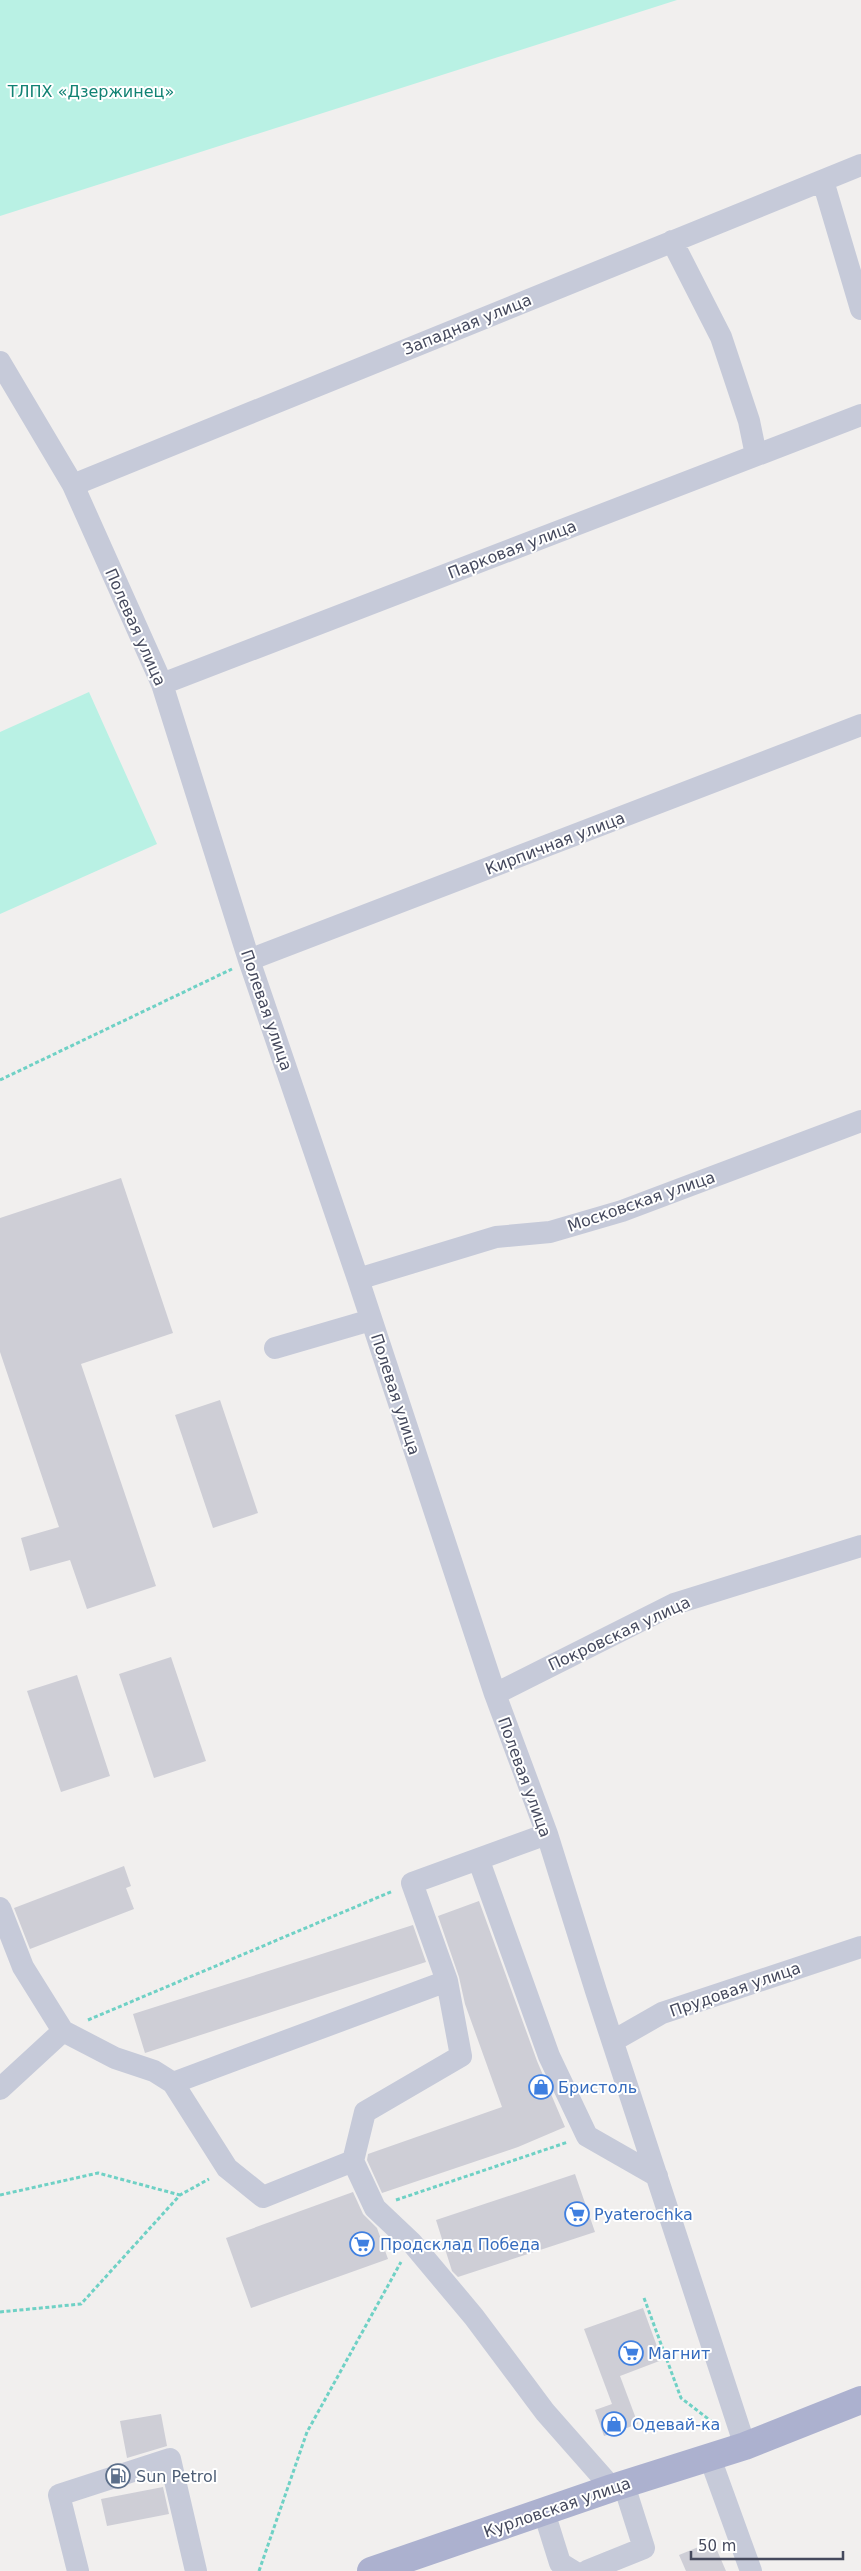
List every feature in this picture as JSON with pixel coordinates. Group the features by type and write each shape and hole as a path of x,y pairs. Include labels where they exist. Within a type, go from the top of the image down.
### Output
{"main road":[{"name":"Курловская улица","path":"371,2571 618,2486 745,2446 861,2400"}],"street":[{"name":"Западная улица","path":"72,485 861,165"},
{"path":"823,181 861,310"},
{"path":"672,241 721,337 749,421 756,455"},
{"name":"Полевая улица","path":"0,362 72,485 162,684 249,960 372,1320 494,1694 547,1834 745,2446"},
{"name":"Парковая улица","path":"162,684 861,415"},
{"name":"Кирпичная улица","path":"249,960 861,725"},
{"name":"Московская улица","path":"358,1279 496,1237 550,1232 622,1211 861,1121"},
{"path":"275,1348 372,1320"},
{"name":"Покровская улица","path":"494,1694 674,1604 861,1546"},
{"path":"547,1834 479,1861 412,1883 448,1981 461,2056 365,2112 353,2161 374,2208 412,2243 474,2317 545,2412 618,2486 644,2548 587,2571"},
{"path":"479,1861 549,2056 587,2136 657,2176"},
{"path":"0,1908 23,1967 63,2031 115,2058 154,2071 173,2083 227,2168 263,2197 353,2161"},
{"name":"Прудовая улица","path":"613,2041 662,2013 861,1947"},
{"path":"173,2083 448,1981"},
{"path":"0,2089 63,2031"},
{"path":"710,2458 751,2571"},
{"path":"78,2571 59,2495 170,2459 196,2571"},
{"path":"544,2512 560,2563 573,2571"}],"path":[{"path":"0,1080 249,960"},
{"path":"63,2031 412,1883"},
{"path":"374,2208 587,2136"},
{"path":"0,2312 81,2304 180,2195 227,2168"},
{"path":"0,2195 98,2173 180,2195"},
{"path":"259,2571 307,2432 412,2243"},
{"path":"644,2298 681,2398 716,2424"}],"green space":[{"name":"ТЛПХ «Дзержинец»","path":"0,0 677,0 0,216"},
{"path":"89,692 157,844 0,914 0,732"}],"building":[{"path":"121,1178 173,1333 81,1364 156,1586 87,1609 70,1560 30,1571 21,1538 59,1527 0,1352 0,1218"},
{"path":"220,1400 258,1513 213,1528 175,1415"},
{"path":"171,1657 206,1761 154,1778 119,1674"},
{"path":"77,1675 110,1776 61,1792 27,1691"},
{"path":"124,1866 131,1886 126,1888 134,1909 30,1949 14,1908"},
{"path":"479,1901 537,2061 565,2127 518,2147 382,2193 367,2160 368,2154 502,2107 465,2004 459,1977 438,1916"},
{"path":"413,1925 426,1962 145,2053 133,2014"},
{"path":"575,2174 595,2232 458,2277 452,2271 436,2220"},
{"path":"353,2192 363,2214 377,2228 388,2259 251,2308 226,2238"},
{"path":"643,2308 662,2360 620,2376 638,2424 604,2436 595,2410 612,2404 584,2329"},
{"path":"161,2414 167,2446 127,2458 120,2421"},
{"path":"163,2487 169,2514 107,2526 101,2499"},
{"path":"713,2541 726,2571 686,2571 679,2555"}],"place":[{"name":"Бристоль","path":"541,2087"},
{"name":"Pyaterochka","path":"577,2214"},
{"name":"Продсклад Победа","path":"362,2244"},
{"name":"Магнит","path":"631,2353"},
{"name":"Одевай-ка","path":"614,2424"},
{"name":"Sun Petrol","path":"118,2476"}]}
